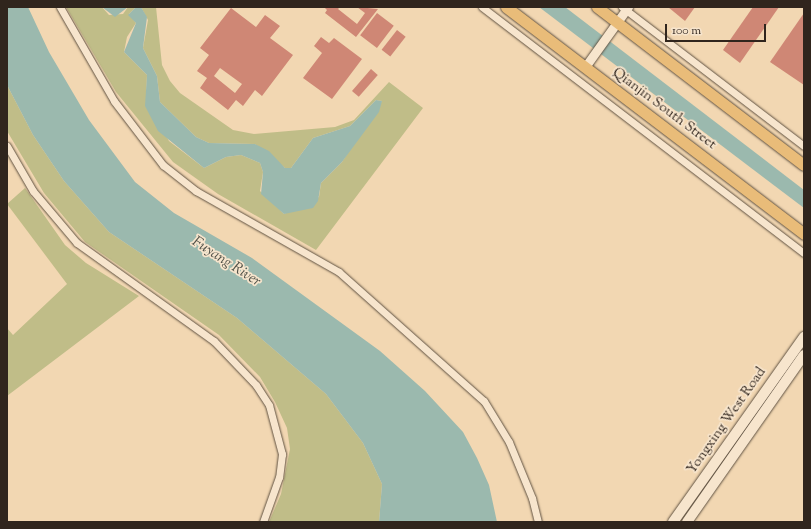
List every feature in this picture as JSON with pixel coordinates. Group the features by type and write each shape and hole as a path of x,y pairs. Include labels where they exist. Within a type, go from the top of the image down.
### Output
{"main road":[{"name":"Qianjin South Street","path":"506,7 804,234"},
{"path":"597,7 804,165"},
{"name":"Yongxing West Road","path":"673,522 804,336"},
{"name":"Yongxing West Road","path":"687,522 804,355"}],"street":[{"path":"60,7 114,102 163,165 196,191 339,272 484,401 509,442 532,498 538,522"},
{"path":"482,7 804,254"},
{"path":"585,68 610,34 625,8 804,146"},
{"path":"7,146 33,191 77,243 209,337 256,385 269,405 282,454 279,477 263,522"}],"shaded area":[{"path":"66,7 102,7 109,15 123,14 128,7 136,7 129,14 136,23 127,37 124,52 147,75 146,97 169,141 204,168 226,157 241,155 260,163 263,172 260,191 284,214 319,197 321,183 342,162 382,101 376,100 350,126 313,138 291,168 285,168 255,144 209,143 196,137 160,102 157,76 143,48 148,20 141,7 156,7 162,65 170,81 180,93 233,130 254,134 335,127 354,120 389,82 423,108 316,250 218,194 173,162 116,92"},
{"path":"7,85 33,135 64,181 109,232 237,318 326,394 363,443 382,484 379,522 269,522 281,494 290,449 287,428 275,402 260,377 219,335 85,242 44,193 7,131"},
{"path":"25,188 65,245 86,263 139,296 7,396 7,328 13,335 67,284 7,204"}],"water":[{"name":"Fuyang River","path":"7,7 28,7 49,52 89,120 135,182 174,213 252,258 380,351 425,391 463,432 489,485 497,522 379,522 382,484 363,443 326,394 237,318 109,232 64,181 33,135 7,85"},
{"path":"102,7 128,7 115,17"},
{"path":"136,7 141,7 147,17 143,48 157,76 160,102 196,137 209,143 255,144 269,151 285,168 291,168 313,138 350,126 376,100 382,101 379,112 342,162 321,183 318,201 313,208 284,214 261,194 263,172 260,163 241,155 226,157 204,168 158,131 145,106 147,75 124,52 136,23 128,15"},
{"path":"539,7 565,7 804,190 804,208"}],"building":[{"path":"324,7 340,7 338,9 357,24 365,13 357,7 378,9 356,37 325,13 327,10"},
{"path":"668,7 695,7 685,21"},
{"path":"753,7 779,7 740,63 723,50"},
{"path":"231,8 256,27 265,15 280,26 270,38 293,55 262,96 255,90 243,106 236,100 228,110 200,88 207,78 197,71 209,55 200,48","holes":["220,68 242,84 235,93 214,76"]},
{"path":"377,13 394,26 377,48 360,35"},
{"path":"804,13 804,85 770,62"},
{"path":"397,30 406,37 390,56 382,50"},
{"path":"321,37 329,43 334,38 362,59 332,99 303,78 322,53 314,46"},
{"path":"371,69 378,75 359,97 352,91"}]}
